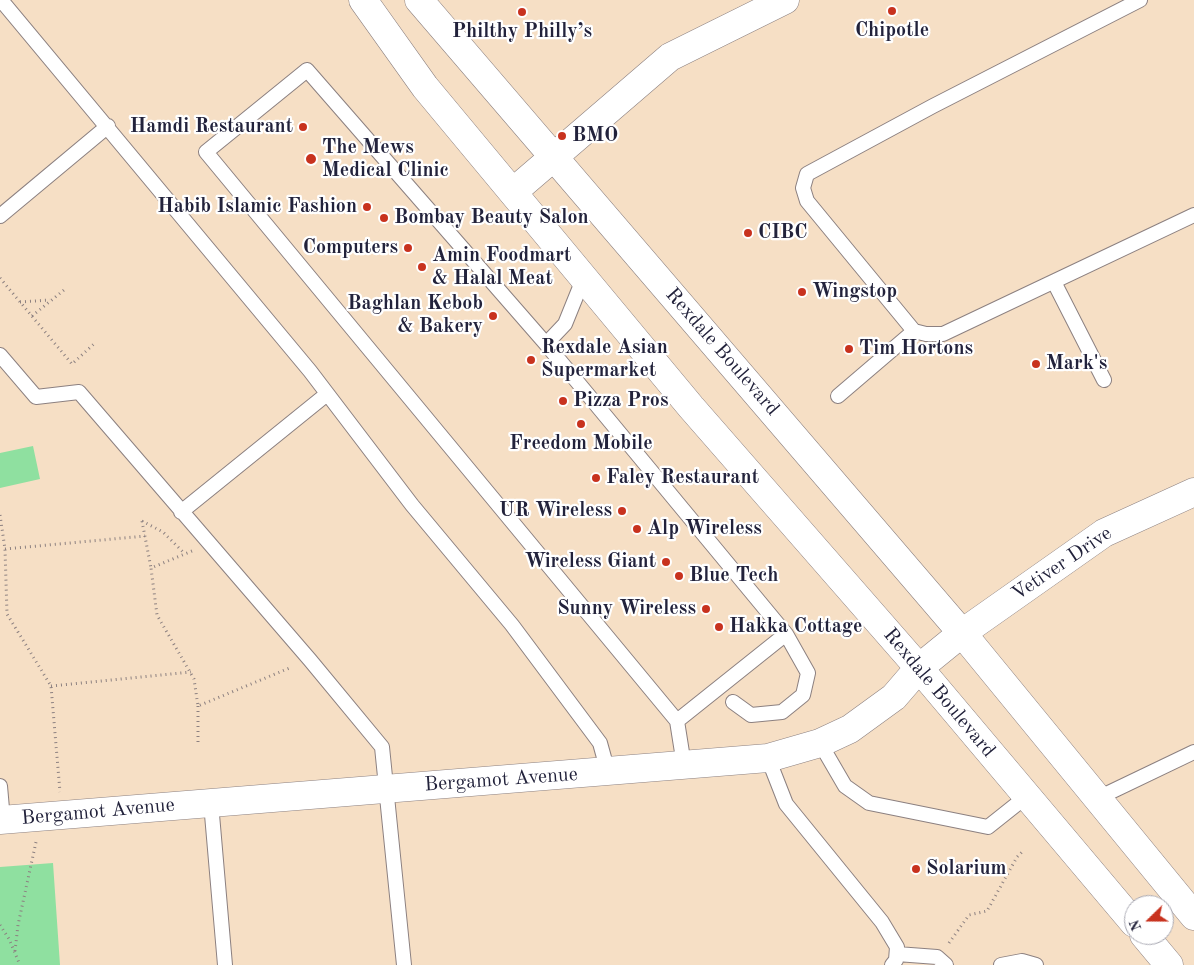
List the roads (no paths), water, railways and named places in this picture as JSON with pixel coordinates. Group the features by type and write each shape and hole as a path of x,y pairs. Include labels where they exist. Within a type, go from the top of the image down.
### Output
{"main road":[{"name":"Rexdale Boulevard","path":"363,0 425,87 691,407 919,668 1124,912"},
{"name":"Rexdale Boulevard","path":"419,0 962,632 1194,916"},
{"path":"513,192 670,57 785,0"},
{"name":"Vetiver Drive","path":"962,632 1104,533 1194,492"},
{"name":"Bergamot Avenue","path":"2,820 768,758 820,743 850,729 894,697 919,668 962,632"},
{"path":"1152,945 1169,965"}],"lane":[{"path":"1,0 108,126 327,394 412,505 512,625 600,743 608,772"},
{"path":"1140,0 933,106 807,174 802,188 807,201 914,331 926,334 943,334 1194,215"},
{"path":"684,765 677,721 206,152 307,70 546,344 786,634 808,673 803,695 782,712 751,715 732,702"},
{"path":"0,216 108,126"},
{"path":"546,344 565,324 584,277"},
{"path":"1054,282 1104,380"},
{"path":"838,396 914,331"},
{"path":"0,355 36,397 79,392 310,660 382,748 404,965"},
{"path":"181,512 327,394"},
{"path":"677,721 786,634"},
{"path":"820,743 845,786 869,803 988,827 1027,796"},
{"path":"1098,798 1194,752"},
{"path":"768,758 786,804 882,922 897,947 894,960 942,962"},
{"path":"0,786 2,820"},
{"path":"211,803 225,965"},
{"path":"1001,965 1022,961 1036,965"}],"place":[{"name":"Chipotle","path":"892,11"},
{"name":"Philthy Philly’s","path":"522,12"},
{"name":"Hamdi Restaurant","path":"303,127"},
{"name":"BMO","path":"562,136"},
{"name":"The Mews Medical Clinic","path":"311,159"},
{"name":"Habib Islamic Fashion","path":"367,207"},
{"name":"Bombay Beauty Salon","path":"384,218"},
{"name":"CIBC","path":"748,233"},
{"name":"Computers","path":"408,248"},
{"name":"Amin Foodmart & Halal Meat","path":"422,267"},
{"name":"Wingstop","path":"802,292"},
{"name":"Baghlan Kebob & Bakery","path":"493,316"},
{"name":"Tim Hortons","path":"849,349"},
{"name":"Rexdale Asian Supermarket","path":"531,360"},
{"name":"Mark's","path":"1036,364"},
{"name":"Pizza Pros","path":"563,401"},
{"name":"Freedom Mobile","path":"581,424"},
{"name":"Faley Restaurant","path":"596,478"},
{"name":"UR Wireless","path":"622,511"},
{"name":"Alp Wireless","path":"637,529"},
{"name":"Wireless Giant","path":"666,562"},
{"name":"Blue Tech","path":"679,576"},
{"name":"Sunny Wireless","path":"706,609"},
{"name":"Hakka Cottage","path":"719,627"},
{"name":"Solarium","path":"916,869"}]}
